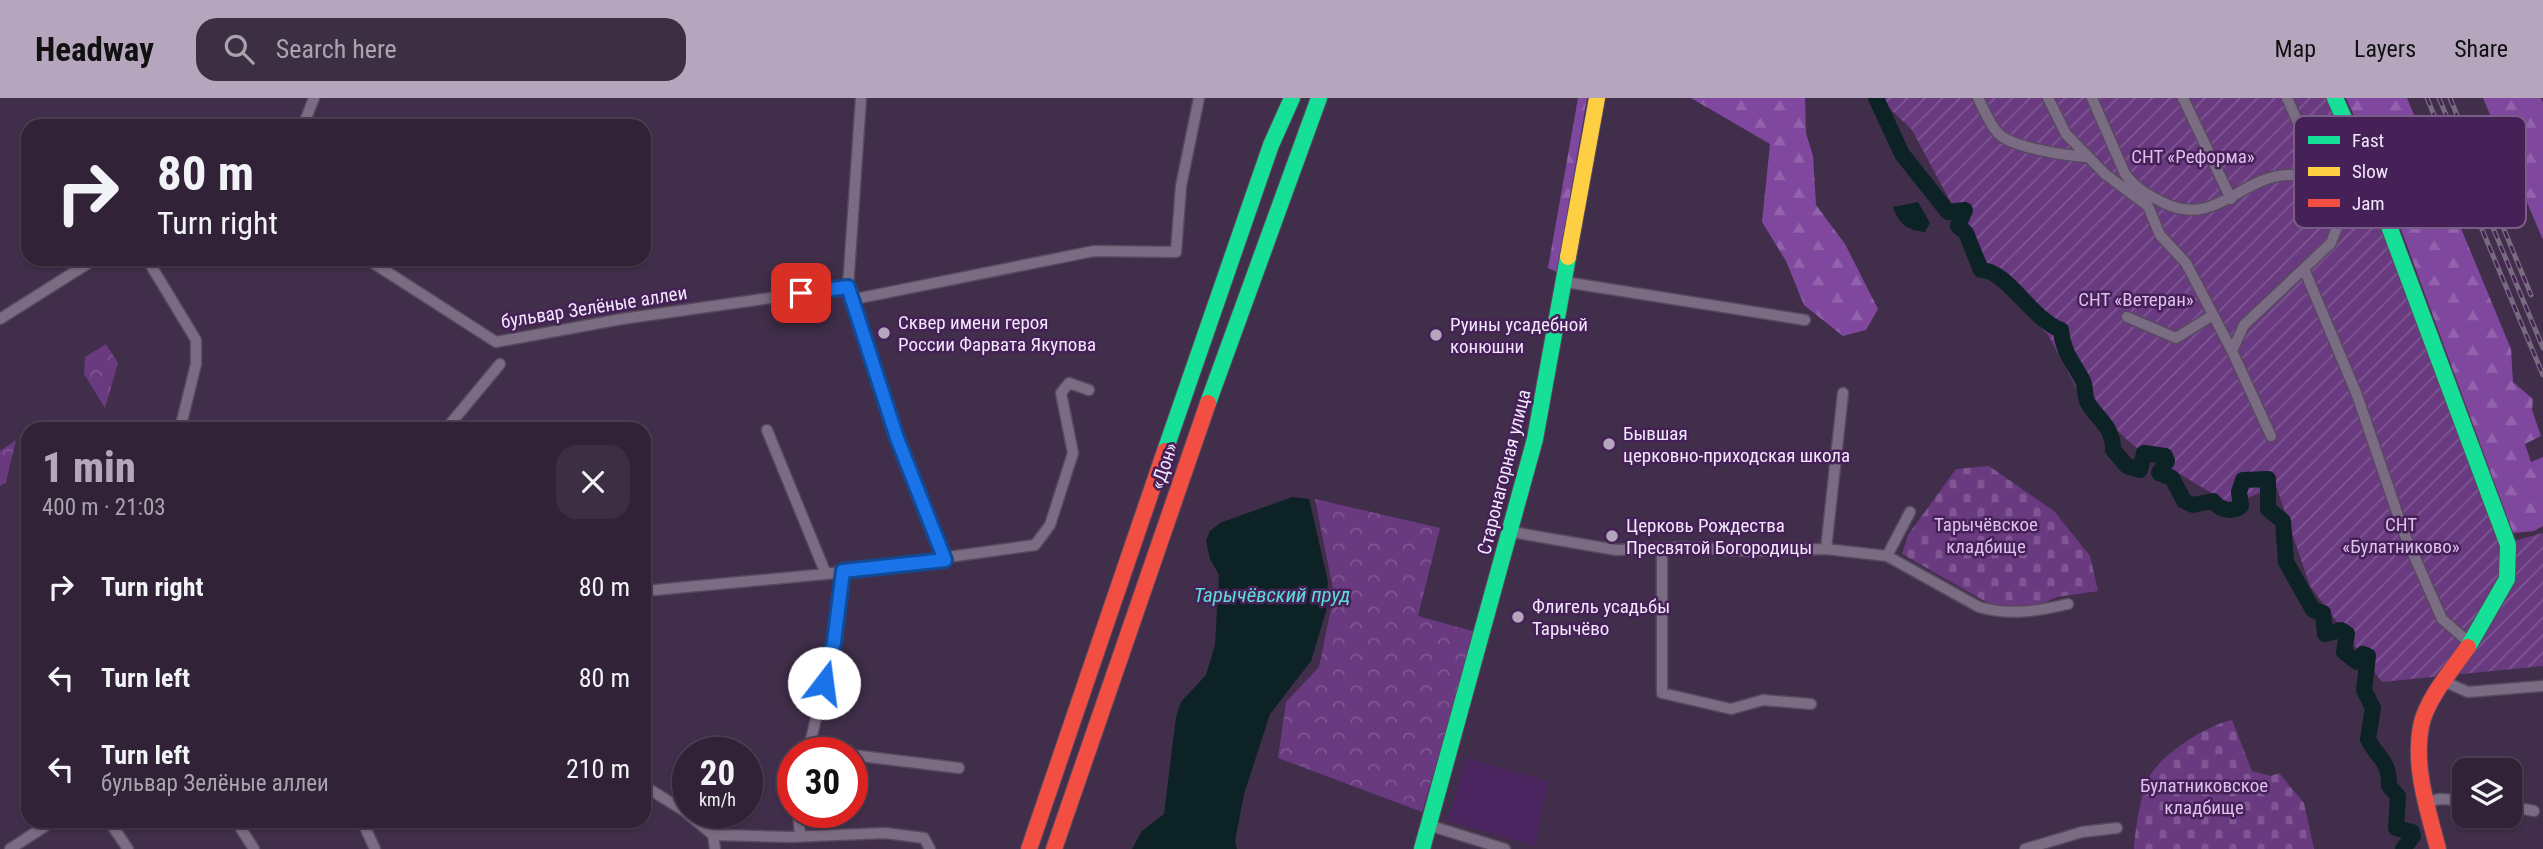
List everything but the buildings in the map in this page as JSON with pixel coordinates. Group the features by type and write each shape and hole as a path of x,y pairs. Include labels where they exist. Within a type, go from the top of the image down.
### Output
{"main road":[{"name":"«Дон»","path":"1029,849 1220,288 1271,145 1292,98"},
{"name":"«Дон»","path":"1054,849 1238,313 1319,98"},
{"name":"Старонагорная улица","path":"1422,849 1512,531 1544,400 1597,98"},
{"path":"2335,98 2343,116"},
{"path":"2388,228 2508,545 2507,579 2471,644 2443,681 2421,725 2420,778 2438,849"}],"street":[{"path":"306,119 314,98"},
{"path":"861,98 848,287 850,300 897,438 945,560"},
{"path":"850,300 1094,251 1176,252 1181,186 1199,98"},
{"path":"1978,98 1998,134 2017,143 2064,155 2086,157"},
{"path":"2048,98 2066,134 2086,157 2148,206 2160,235 2186,263 2232,351 2271,436"},
{"path":"2092,98 2125,174 2133,185 2177,209 2201,211 2231,199 2263,179 2294,175"},
{"path":"2183,98 2231,199"},
{"path":"2287,98 2295,116"},
{"path":"2232,351 2244,325 2331,243 2337,228"},
{"path":"0,319 84,266"},
{"path":"151,266 197,341 197,364 182,422"},
{"name":"бульвар Зелёные аллеи","path":"378,266 496,342 635,317 848,287"},
{"path":"2304,269 2357,395 2415,558 2442,619 2471,644"},
{"path":"1565,282 1805,320"},
{"path":"2127,317 2176,338 2213,315"},
{"path":"452,422 500,364"},
{"path":"651,590 945,560 1035,545 1050,525 1073,453 1070,426 1061,393 1069,383 1089,390"},
{"path":"1826,549 1843,393"},
{"path":"767,430 826,574"},
{"path":"1886,555 1910,512"},
{"path":"1512,531 1616,550 1683,547 1750,551 1826,549 1886,555 1979,607 1995,612 2024,612 2068,604"},
{"path":"1662,549 1661,693 1731,709 1763,700 1811,705"},
{"path":"811,737 834,642 843,571"},
{"path":"2443,681 2468,692 2543,686"},
{"path":"868,757 959,768"},
{"path":"651,790 683,810 713,835 885,833 924,838 930,849"},
{"path":"2426,803 2439,799 2452,800"},
{"path":"2522,808 2534,811"},
{"path":"1428,825 1505,849"},
{"path":"10,849 42,828"},
{"path":"114,828 128,849"},
{"path":"240,828 254,849"},
{"path":"365,828 375,849"},
{"path":"799,828 800,835"},
{"path":"2025,849 2082,832 2117,828"},
{"path":"713,835 715,849"}],"shaded area":[{"path":"1466,758 1548,781 1535,846 1448,821"}],"green space":[{"path":"1578,98 1587,98 1557,272 1548,268"},
{"path":"1691,98 1805,98 1806,133 1813,156 1816,205 1845,244 1878,309 1866,330 1843,336 1804,305 1786,261 1762,222 1770,144"},
{"path":"1879,98 2341,98 2348,116 2294,116 2294,228 2392,228 2514,541 2543,533 2543,666 2382,682 2310,586 2276,486 2231,505 2134,446 2083,400 2048,335 1987,270 1912,130"},
{"path":"2346,98 2407,98 2414,116 2354,116"},
{"path":"2483,98 2541,98 2543,102 2543,240 2526,200 2526,116 2491,116"},
{"path":"2401,228 2461,228 2511,349 2513,382 2533,399 2532,410 2541,436 2525,444 2531,462 2543,457 2543,526 2534,531 2513,533"},
{"path":"106,344 118,363 105,408 84,374 85,357"},
{"path":"16,440 6,482 0,486 0,451"},
{"name":"Тарычёвское кладбище","path":"1989,466 2054,511 2090,556 2098,591 2057,597 2037,606 1995,607 1902,554 1908,535 1956,469"},
{"path":"1315,499 1440,528 1418,616 1476,632 1422,812 1278,758 1286,702 1319,667 1334,594"},
{"name":"Булатниковское кладбище","path":"2232,720 2252,771 2271,776 2279,773 2304,803 2314,849 2134,849 2141,800 2147,781 2157,766 2187,741 2211,727"}],"water":[{"path":"1918,202 1930,223 1925,232 1904,225 1893,207"},
{"name":"Тарычёвский пруд","path":"1292,497 1309,499 1328,582 1326,611 1311,661 1270,714 1244,794 1235,841 1237,849 1132,849 1142,831 1164,814 1176,717 1181,702 1206,675 1215,645 1219,575 1210,559 1206,541 1210,531 1220,523"}],"waterway":[{"path":"1876,98 1902,154 1948,212 1965,210 1958,226 1966,233 1981,270 2000,278 2040,316 2061,330 2066,352 2084,383 2087,401 2108,429 2113,450 2127,466 2140,470 2144,453 2165,456 2167,461 2159,473 2172,478 2184,501 2193,505 2213,501 2226,510 2241,506 2239,492 2243,480 2268,479 2268,509 2283,521 2286,562 2313,610 2323,613 2325,634 2341,630 2347,634 2344,652 2357,662 2363,654 2368,656 2364,690 2373,708 2368,739 2385,764 2389,786 2398,796 2396,828 2412,832 2413,836 2403,849"}],"railway":[{"path":"2427,98 2435,116"},
{"path":"2439,98 2446,116"},
{"path":"2450,98 2457,116"},
{"path":"2481,228 2543,375"},
{"path":"2493,228 2543,348"},
{"path":"2503,228 2531,295"}],"traffic: fast":[{"path":"1165,451 1271,145 1292,98"},
{"path":"1208,403 1319,98"},
{"path":"2335,98 2343,116"},
{"path":"2390,228 2508,545 2507,579 2468,647"},
{"path":"1422,849 1535,439 1568,257"}],"traffic: slow":[{"path":"1568,257 1597,98"}],"traffic: jam":[{"path":"1054,849 1208,403"},
{"path":"1029,849 1165,451"},
{"path":"2438,849 2420,773 2421,726 2434,695 2468,647"}],"place":[{"name":"Сквер имени героя России Фарвата Якупова","path":"884,333"},
{"name":"Руины усадебной конюшни","path":"1436,335"},
{"name":"Бывшая церковно-приходская школа","path":"1609,444"},
{"name":"Церковь Рождества Пресвятой Богородицы","path":"1612,536"},
{"name":"Флигель усадьбы Тарычёво","path":"1518,617"}],"route":[{"path":"801,293 848,287 850,300 897,438 945,560 843,571 834,642 824,683"}],"park label":[{"name":"СНТ «Реформа»","path":"2193,156"},
{"name":"СНТ «Ветеран»","path":"2136,299"},
{"name":"СНТ «Булатниково»","path":"2401,535"}]}
